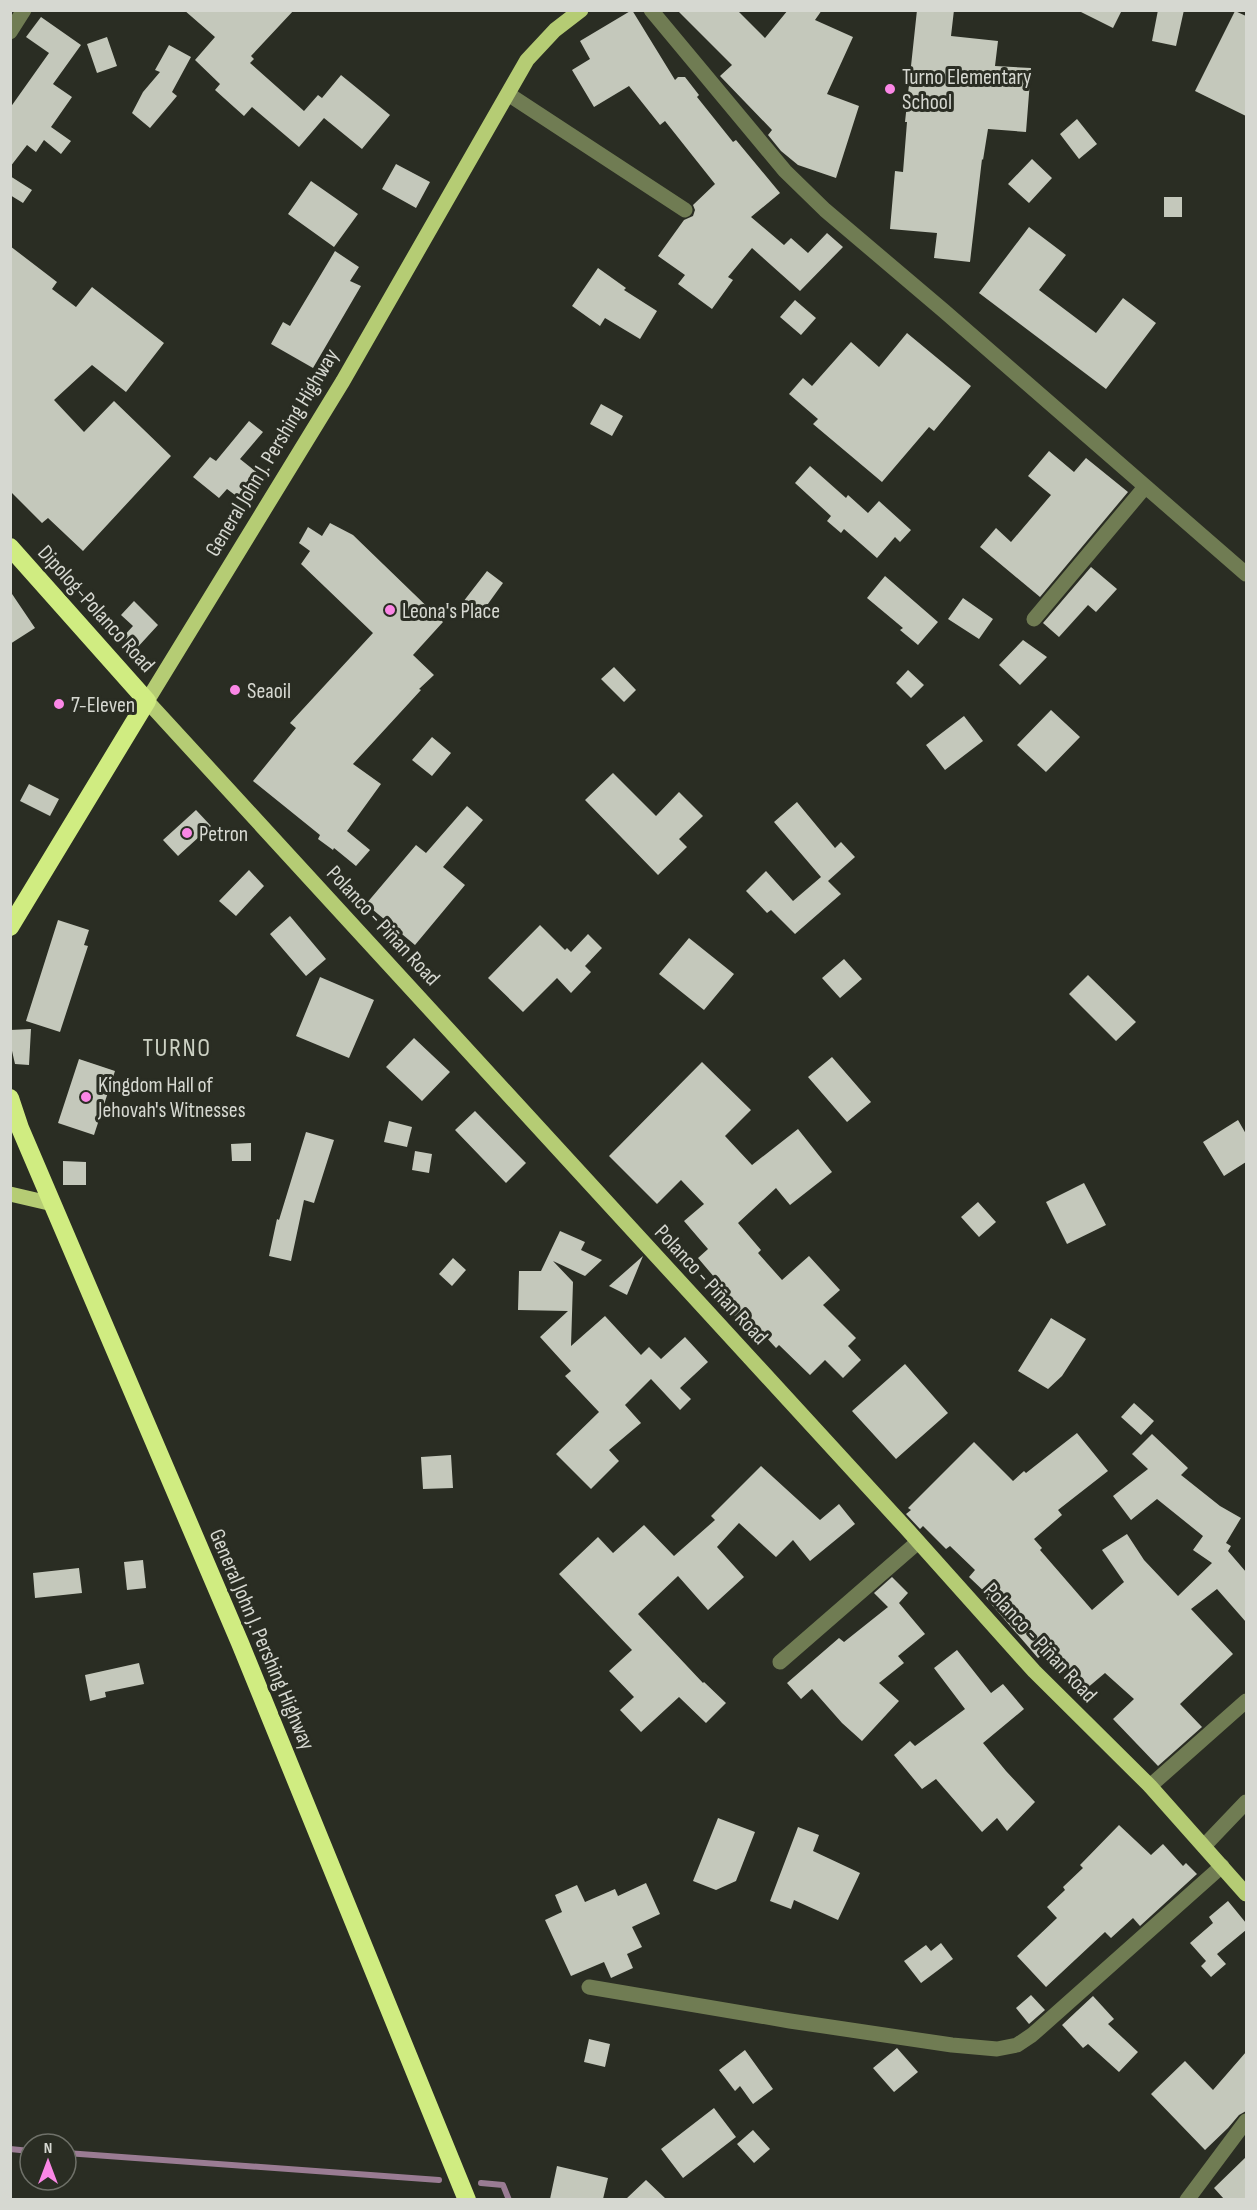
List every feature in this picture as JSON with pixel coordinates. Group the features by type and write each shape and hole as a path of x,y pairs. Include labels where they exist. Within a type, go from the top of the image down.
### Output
{"highway":[{"name":"Dipolog-Polanco Road","path":"10,547 147,701"},
{"name":"General John J. Pershing Highway","path":"10,927 147,701"},
{"name":"General John J. Pershing Highway","path":"10,1098 15,1134 53,1204 236,1633 467,2199"}],"main road":[{"name":"General John J. Pershing Highway","path":"147,701 343,381 527,60 555,30 581,10"},
{"name":"Polanco - Piñan Road","path":"147,701 1034,1671 1150,1786 1246,1894"},
{"path":"10,1194 53,1204"}],"street":[{"path":"10,32 24,10"},
{"path":"651,10 785,171 825,210 1246,574"},
{"path":"508,94 685,210"},
{"path":"1034,619 1145,488"},
{"path":"780,1662 918,1542"},
{"path":"1150,1786 1246,1701"},
{"path":"1204,1845 1246,1802"},
{"path":"589,1987 801,2023 952,2045 997,2049 1017,2044 1032,2035 1222,1866"},
{"path":"1187,2199 1246,2121"}],"building":[{"path":"184,10 294,10 251,56 254,59 250,63 304,111 318,95 322,98 341,75 390,115 362,149 324,118 299,147 252,107 244,116 215,90 220,84 195,60 215,37"},
{"path":"632,10 675,80 678,77 685,77 699,95 697,97 733,142 736,140 780,193 751,217 784,245 791,238 808,253 827,233 843,247 800,291 752,248 728,277 733,280 712,309 678,284 685,275 658,256 684,220 693,216 695,210 693,205 715,184 665,121 660,125 629,86 594,107 572,70 590,59 580,41"},
{"path":"677,10 737,10 765,38 788,10 822,10 815,20 853,37 827,94 859,106 836,178 798,165 781,151 768,135 772,130 720,76 732,65"},
{"path":"917,10 954,10 951,36 998,41 995,66 1031,68 1026,132 988,129 982,159 970,262 934,258 937,233 890,229 895,171 903,172 907,122 905,122"},
{"path":"1077,10 1122,10 1113,28"},
{"path":"1158,10 1184,10 1176,46 1152,41"},
{"path":"1235,11 1246,16 1246,116 1195,91"},
{"path":"41,17 81,45 53,84 72,97 51,127 71,141 61,154 44,140 36,152 27,145 10,167 10,108 49,53 26,37"},
{"path":"107,37 117,66 97,73 87,44"},
{"path":"169,45 191,57 172,92 177,96 150,128 132,113 143,92 160,72 155,70"},
{"path":"1077,119 1097,144 1079,159 1060,134"},
{"path":"1032,159 1052,178 1029,203 1008,184"},
{"path":"396,164 430,182 416,208 382,189"},
{"path":"10,176 32,190 23,203 10,195"},
{"path":"311,181 358,214 334,247 288,214"},
{"path":"1164,197 1182,197 1182,217 1164,217"},
{"path":"1029,227 1066,255 1039,290 1096,333 1123,298 1156,323 1106,389 979,293"},
{"path":"10,246 57,282 52,289 76,307 92,287 164,343 126,392 92,365 54,400 84,432 114,401 171,456 83,551 48,518 42,523 10,491"},
{"path":"335,251 359,267 350,281 361,286 313,368 271,344 283,322 290,326"},
{"path":"598,268 626,288 624,290 657,311 640,339 605,318 600,326 572,306"},
{"path":"795,300 816,318 801,335 780,317"},
{"path":"907,333 971,386 934,431 929,427 882,482 813,424 818,419 789,394 803,378 812,386 851,342 879,367"},
{"path":"601,404 623,416 612,436 590,424"},
{"path":"249,421 263,432 240,459 259,474 239,498 227,489 219,498 193,477 210,457 216,461"},
{"path":"1049,451 1074,472 1086,458 1128,492 1040,597 980,547 996,528 1011,542 1051,495 1028,476"},
{"path":"810,466 846,498 848,495 868,513 879,501 911,530 900,542 895,537 877,558 844,529 841,533 827,521 831,516 795,483"},
{"path":"330,523 353,535 443,622 413,655 434,675 353,764 381,784 347,831 370,850 356,866 334,848 333,850 318,839 320,835 253,781 296,728 290,723 373,633 301,564 310,551 299,543 308,527 322,536"},
{"path":"1091,567 1117,589 1096,612 1088,605 1059,637 1043,623"},
{"path":"487,571 503,583 480,615 463,602"},
{"path":"885,576 938,622 918,645 900,630 903,628 867,598"},
{"path":"10,591 35,628 10,644"},
{"path":"963,598 993,619 979,639 948,619"},
{"path":"134,601 158,625 136,649 123,637 133,626 121,615"},
{"path":"1023,640 1047,657 1020,685 999,665"},
{"path":"614,667 636,690 624,702 601,679"},
{"path":"908,670 924,685 911,698 896,683"},
{"path":"1051,710 1080,737 1046,772 1017,745"},
{"path":"964,716 983,741 945,770 926,745"},
{"path":"432,737 451,753 432,776 412,760"},
{"path":"613,773 656,816 679,792 703,816 679,839 687,847 658,875 585,800"},
{"path":"29,784 59,799 50,816 20,801"},
{"path":"797,802 835,848 841,842 855,857 828,881 841,894 795,934 771,910 767,913 746,891 766,871 793,901 821,877 774,822"},
{"path":"467,806 483,820 443,867 465,885 415,945 366,904 416,845 426,853"},
{"name":"Petron","path":"196,810 211,826 178,856 163,840"},
{"path":"249,870 264,886 236,916 219,901"},
{"path":"290,916 326,959 306,976 270,934"},
{"path":"58,920 89,930 84,945 88,946 60,1032 26,1021"},
{"path":"540,925 565,950 567,948 571,952 588,934 602,948 585,966 591,972 571,993 557,978 523,1012 488,978"},
{"path":"689,938 734,974 704,1010 659,974"},
{"path":"844,959 862,979 840,998 822,978"},
{"path":"1088,975 1136,1022 1116,1041 1069,994"},
{"path":"320,977 374,1000 349,1058 296,1036"},
{"path":"31,1029 29,1065 15,1064 10,1030"},
{"path":"414,1038 450,1072 422,1101 386,1067"},
{"path":"832,1057 871,1102 847,1122 808,1077"},
{"name":"Kingdom Hall of Jehovah's Witnesses","path":"79,1059 115,1071 94,1135 58,1123"},
{"path":"702,1062 751,1110 725,1136 752,1165 798,1129 832,1172 790,1205 776,1188 738,1223 761,1250 758,1253 782,1280 809,1256 840,1290 823,1305 856,1338 848,1346 861,1360 843,1378 825,1360 810,1375 779,1345 776,1348 744,1313 737,1319 719,1298 726,1291 698,1258 708,1249 684,1221 704,1204 681,1180 657,1204 609,1156"},
{"path":"475,1111 526,1163 506,1183 455,1130"},
{"path":"1238,1120 1246,1134 1246,1162 1224,1176 1203,1142"},
{"path":"389,1121 412,1127 407,1147 384,1142"},
{"path":"306,1132 334,1140 314,1203 304,1200 291,1261 269,1256 277,1219 279,1220"},
{"path":"251,1143 251,1161 232,1161 231,1144"},
{"path":"415,1151 432,1154 429,1173 412,1170"},
{"path":"63,1161 86,1162 86,1185 63,1185"},
{"path":"1084,1183 1106,1225 1067,1244 1046,1202"},
{"path":"978,1202 996,1222 979,1237 961,1217"},
{"path":"560,1231 585,1242 581,1250 602,1260 585,1276 553,1261 573,1282 571,1346 605,1316 641,1355 649,1347 661,1359 685,1337 708,1362 680,1388 691,1399 680,1410 651,1379 625,1405 641,1423 609,1450 619,1461 591,1489 556,1454 599,1412 565,1376 571,1371 540,1337 568,1311 518,1310 519,1271 541,1271"},
{"path":"643,1256 627,1295 609,1286"},
{"path":"453,1258 466,1270 452,1286 439,1274"},
{"path":"1051,1318 1086,1339 1062,1376 1048,1389 1018,1371"},
{"path":"905,1364 948,1413 896,1459 852,1411"},
{"path":"1134,1403 1154,1421 1141,1435 1121,1417"},
{"path":"1077,1433 1108,1471 1058,1510 1062,1515 1034,1539 1042,1548 1040,1550 1092,1610 1124,1582 1102,1550 1127,1534 1144,1560 1178,1596 1212,1563 1193,1550 1203,1536 1157,1499 1131,1520 1113,1496 1148,1469 1132,1454 1152,1434 1188,1468 1181,1475 1220,1506 1241,1518 1226,1543 1231,1546 1228,1551 1246,1572 1246,1622 1217,1589 1191,1609 1233,1654 1180,1704 1202,1727 1158,1766 1113,1719 1134,1699 1105,1673 1086,1689 1051,1648 1038,1658 986,1598 989,1596 969,1577 975,1570 950,1546 946,1549 923,1526 920,1529 906,1514 911,1510 908,1508 974,1442 1013,1481"},
{"path":"451,1455 453,1488 423,1489 421,1457"},
{"path":"761,1466 820,1520 839,1504 855,1524 810,1561 793,1540 776,1557 739,1523 717,1547 744,1577 708,1610 678,1576 638,1614 703,1683 726,1703 706,1723 679,1697 641,1732 620,1710 634,1697 609,1671 632,1650 559,1574 598,1537 613,1553 644,1525 674,1556 715,1520 711,1516"},
{"path":"143,1560 146,1588 127,1590 124,1562"},
{"path":"79,1568 82,1593 35,1598 33,1573"},
{"path":"892,1577 908,1593 899,1603 925,1634 898,1656 904,1663 879,1683 899,1701 862,1741 842,1723 812,1689 801,1699 787,1683 839,1638 844,1642 888,1607 874,1593"},
{"path":"957,1650 991,1693 1003,1684 1024,1709 983,1743 1035,1802 1007,1831 997,1818 982,1832 936,1779 922,1789 894,1755 910,1741 915,1746 965,1709 934,1668"},
{"path":"139,1663 144,1684 105,1692 106,1697 90,1701 85,1675"},
{"path":"718,1818 755,1832 736,1881 716,1890 693,1881"},
{"path":"1119,1825 1151,1855 1163,1844 1183,1866 1186,1863 1197,1874 1140,1926 1133,1918 1111,1938 1105,1932 1046,1987 1017,1956 1057,1918 1047,1907 1065,1890 1063,1887 1083,1868 1080,1865"},
{"path":"798,1827 819,1835 813,1851 860,1873 838,1920 794,1900 791,1909 770,1901"},
{"path":"646,1883 660,1914 632,1927 642,1947 627,1954 633,1968 611,1978 604,1962 571,1976 545,1920 562,1912 555,1895 577,1885 585,1902 615,1889 618,1896"},
{"path":"1228,1901 1246,1923 1246,1930 1217,1954 1226,1964 1211,1977 1201,1966 1206,1961 1190,1943 1213,1923 1209,1917"},
{"path":"941,1943 953,1959 921,1983 904,1961 926,1945 931,1951"},
{"path":"1031,1995 1045,2010 1029,2024 1016,2008"},
{"path":"1093,1996 1114,2019 1108,2024 1138,2052 1119,2072 1088,2044 1083,2048 1062,2025"},
{"path":"589,2039 610,2044 605,2067 584,2062"},
{"path":"897,2048 918,2072 894,2092 873,2068"},
{"path":"745,2050 773,2089 753,2104 740,2086 735,2091 719,2070"},
{"path":"1246,2052 1246,2111 1239,2115 1205,2150 1151,2094 1185,2061 1213,2090"},
{"path":"714,2108 736,2137 683,2178 661,2149"},
{"path":"753,2130 770,2149 754,2163 737,2144"},
{"path":"1246,2157 1246,2199 1224,2199 1214,2188"},
{"path":"557,2166 608,2178 603,2199 550,2199"},
{"path":"646,2180 666,2199 626,2199"}],"waterway":[{"path":"10,2149 18,2150"},
{"path":"78,2154 439,2180"},
{"path":"481,2183 503,2185 509,2200"}],"place":[{"name":"Turno Elementary School","path":"890,89"},
{"name":"Leona's Place","path":"390,610"},
{"name":"Seaoil","path":"235,690"},
{"name":"7-Eleven","path":"59,704"},
{"name":"Petron","path":"187,833"},
{"name":"Kingdom Hall of Jehovah's Witnesses","path":"86,1097"}],"district":[{"name":"TURNO","path":"177,1047"}]}
